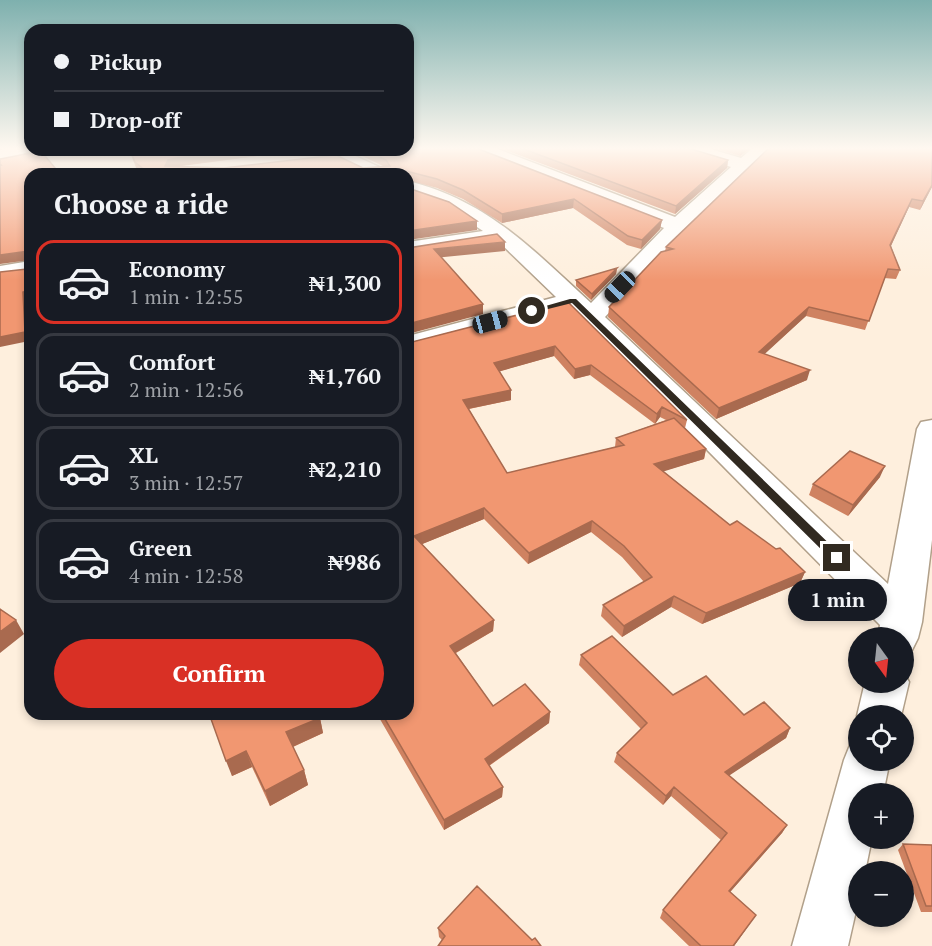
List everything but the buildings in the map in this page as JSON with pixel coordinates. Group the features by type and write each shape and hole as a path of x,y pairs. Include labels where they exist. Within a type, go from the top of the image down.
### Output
{"street":[{"path":"422,192 457,205 503,234 582,309 897,627"},
{"path":"592,192 678,226"},
{"path":"414,343 582,309 714,192"},
{"path":"414,248 503,234"},
{"path":"0,273 24,269"},
{"path":"900,627 932,429"},
{"path":"819,946 848,834"}],"route":[{"path":"532,311 573,300 837,558"}]}
